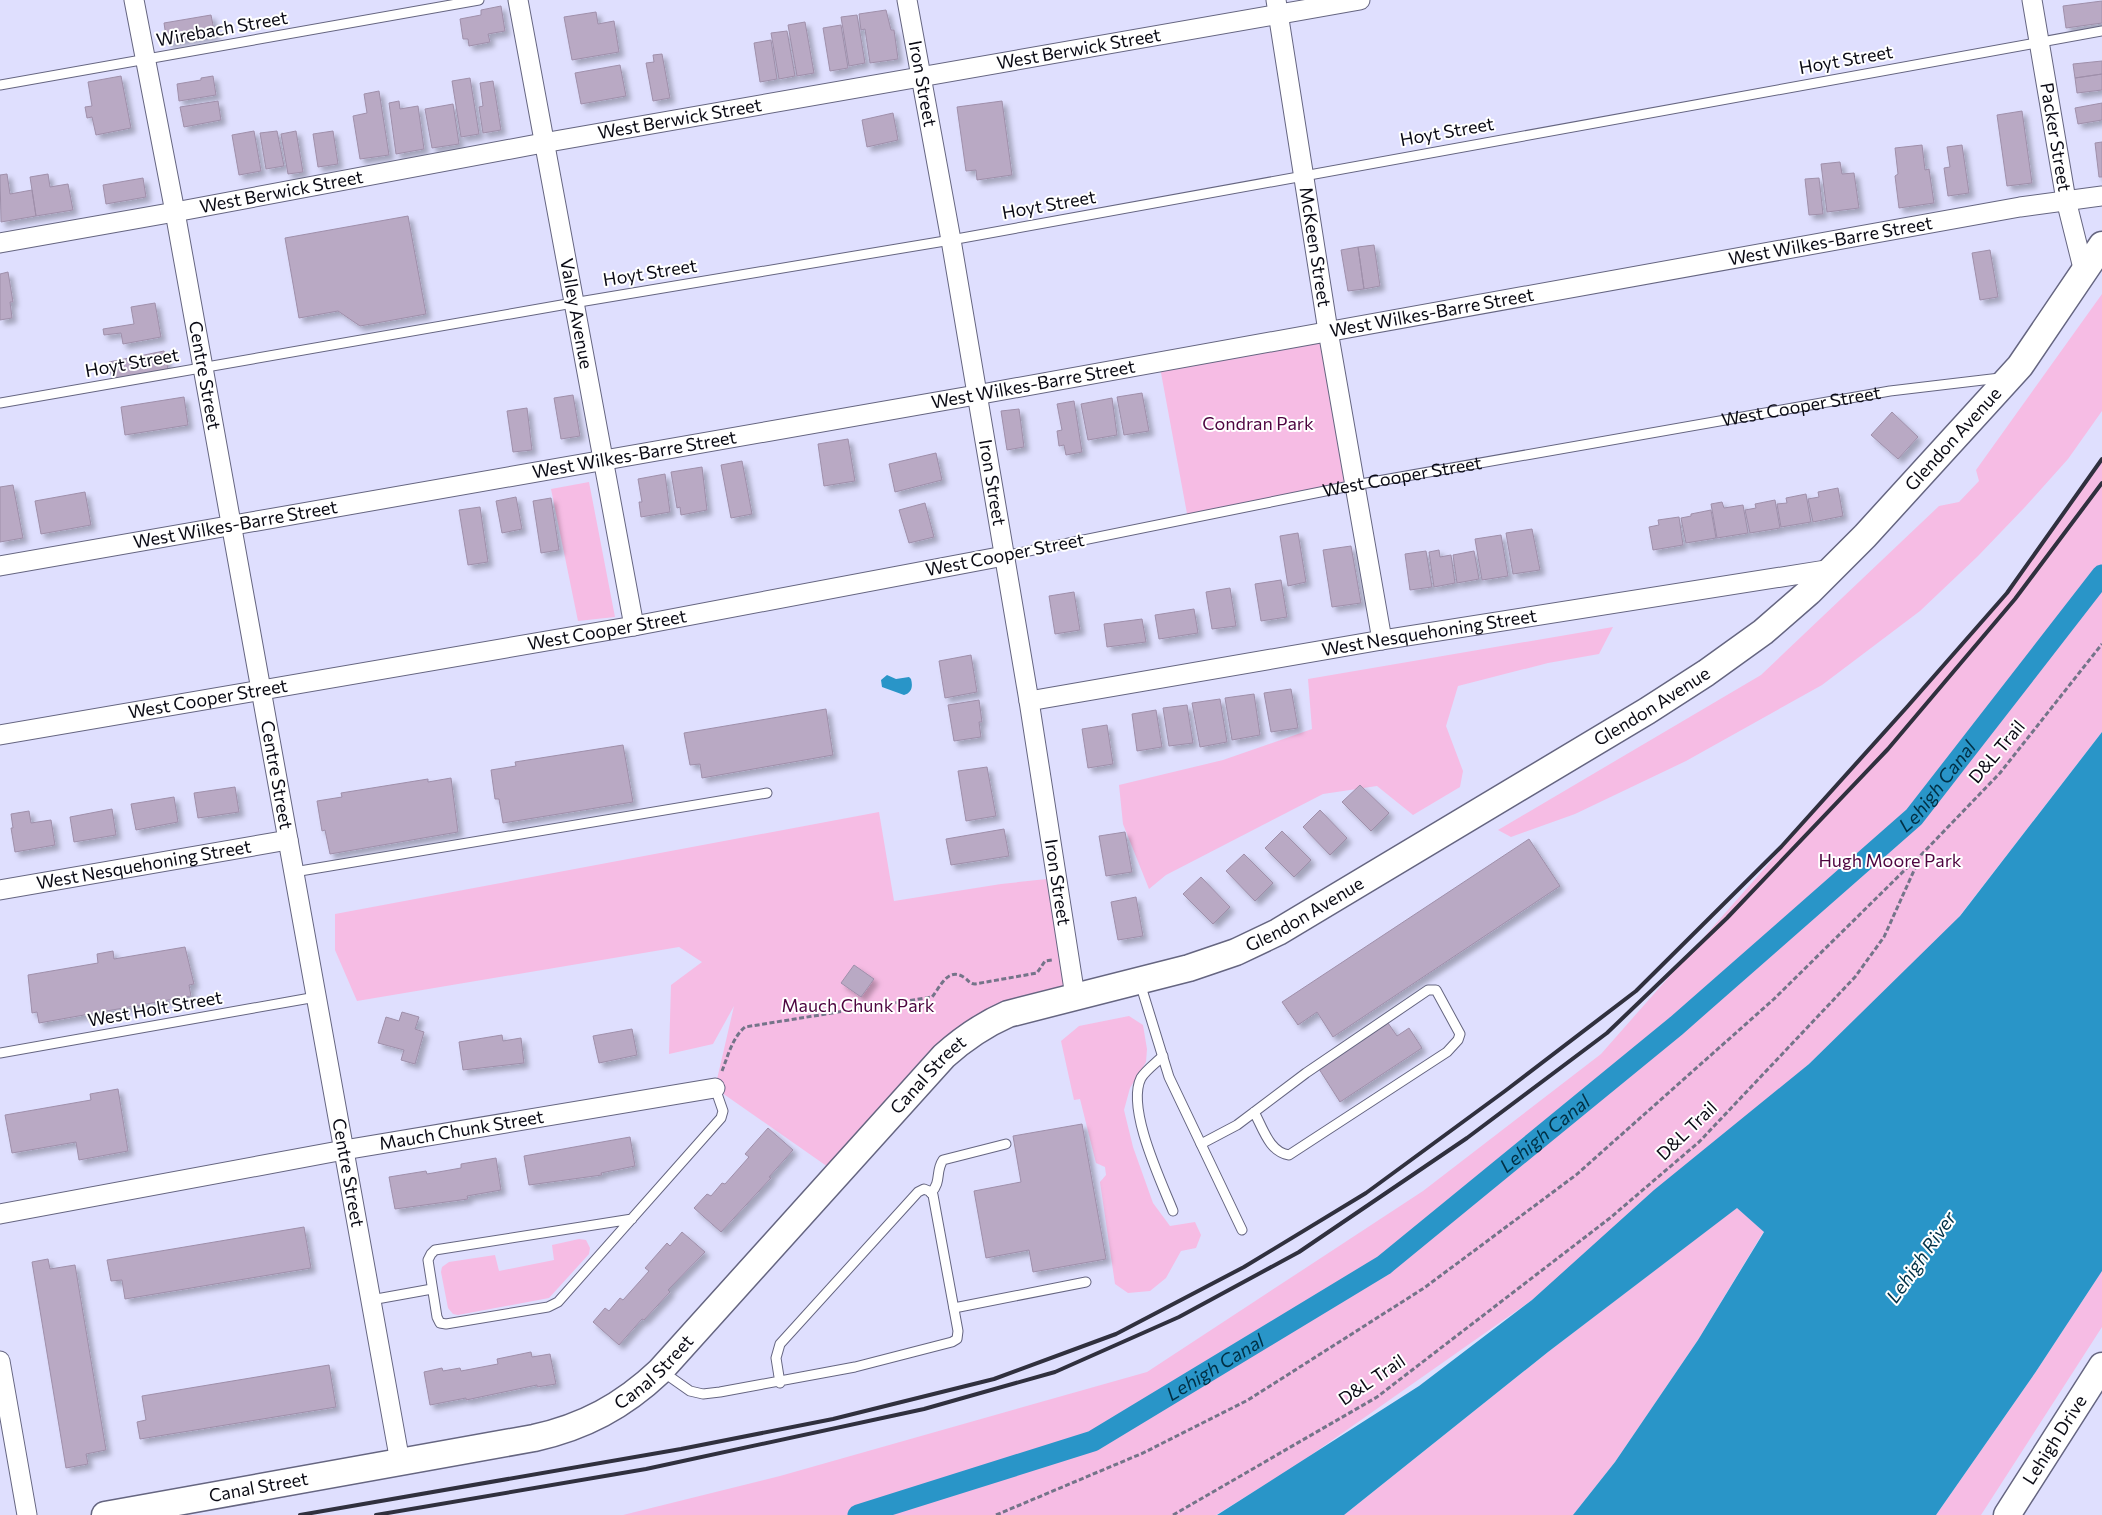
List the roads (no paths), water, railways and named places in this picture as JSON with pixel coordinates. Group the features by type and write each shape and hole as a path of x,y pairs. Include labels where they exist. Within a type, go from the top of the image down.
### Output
{"street":[{"name":"Centre Street","path":"134,0 175,212 400,1462"},
{"name":"Valley Avenue","path":"518,0 634,626"},
{"name":"Iron Street","path":"907,0 951,240 1029,701 1074,996"},
{"name":"West Berwick Street","path":"0,243 543,143 920,77 1278,7 1360,0"},
{"name":"Packer Street","path":"2032,0 2066,200 2084,272"},
{"name":"McKeen Street","path":"1278,7 1328,331 1382,640"},
{"name":"West Wilkes-Barre Street","path":"0,566 231,524 976,395 2066,200 2102,196"},
{"name":"Glendon Avenue","path":"1074,996 1223,956 1260,941 1297,922 1699,678 1786,613 1865,536 2020,366 2102,245"},
{"name":"West Cooper Street","path":"0,735 634,626 1004,556"},
{"name":"West Nesquehoning Street","path":"1029,701 1382,640 1832,569"},
{"name":"West Nesquehoning Street","path":"0,890 288,840"},
{"name":"Canal Street","path":"105,1515 534,1438 573,1428 625,1400 660,1371 949,1051 970,1034 993,1020 1074,996"},
{"name":"Mauch Chunk Street","path":"0,1214 344,1150 715,1088"},
{"path":"0,1360 27,1515"},
{"name":"Lehigh Drive","path":"2007,1515 2102,1366"}],"lane":[{"name":"Wirebach Street","path":"0,85 479,0"},
{"name":"Hoyt Street","path":"0,403 573,303 951,240 1304,174 2102,31"},
{"name":"West Cooper Street","path":"1004,556 1355,485 1890,391 2010,377"},
{"path":"294,872 768,793"},
{"path":"1139,980 1169,1077 1242,1230"},
{"path":"1201,1144 1237,1125 1254,1112 1306,1073 1428,990 1436,990 1460,1034 1458,1040 1447,1052 1289,1155 1280,1153 1273,1148 1254,1112"},
{"name":"West Holt Street","path":"0,1054 316,997"},
{"path":"1163,1056 1142,1078 1137,1107 1151,1157 1173,1211"},
{"path":"632,1219 435,1250 430,1254 428,1260 437,1317 440,1323 446,1324 553,1306 632,1219 721,1118 723,1111 715,1088"},
{"path":"931,1193 938,1186 940,1165 943,1160 1006,1144"},
{"path":"660,1371 690,1391 703,1394 780,1383 855,1367 952,1342 957,1339 958,1331 954,1308 931,1193 924,1189 918,1192 780,1344 776,1358 780,1383"},
{"path":"954,1308 1086,1282"},
{"path":"371,1300 432,1289"}],"water":[{"path":"887,675 896,679 909,677 912,684 910,691 904,695 882,687 881,680"},
{"name":"Lehigh River","path":"2102,732 2102,1271 2035,1373 1936,1515 1573,1515 1615,1462 1698,1340 1764,1232 1737,1208 1548,1352 1344,1515 1217,1515 1419,1386 1532,1300 1654,1190 1809,1064 1960,916"}],"waterway":[{"name":"Lehigh Canal","path":"858,1515 1093,1441 1384,1265 1676,1026 1914,817 2102,575"}],"railway":[{"path":"300,1515 681,1449 833,1419 994,1379 1116,1334 1244,1267 1366,1193 1505,1091 1636,991 1781,847 2007,593 2102,459"},
{"path":"376,1515 646,1469 924,1409 1055,1372 1179,1317 1299,1252 1467,1138 1607,1033 1727,918 1888,749 2015,599 2102,483"}],"park label":[{"name":"Condran Park","path":"1258,424"},
{"name":"Hugh Moore Park","path":"1890,861"},
{"name":"Mauch Chunk Park","path":"858,1006"}]}
